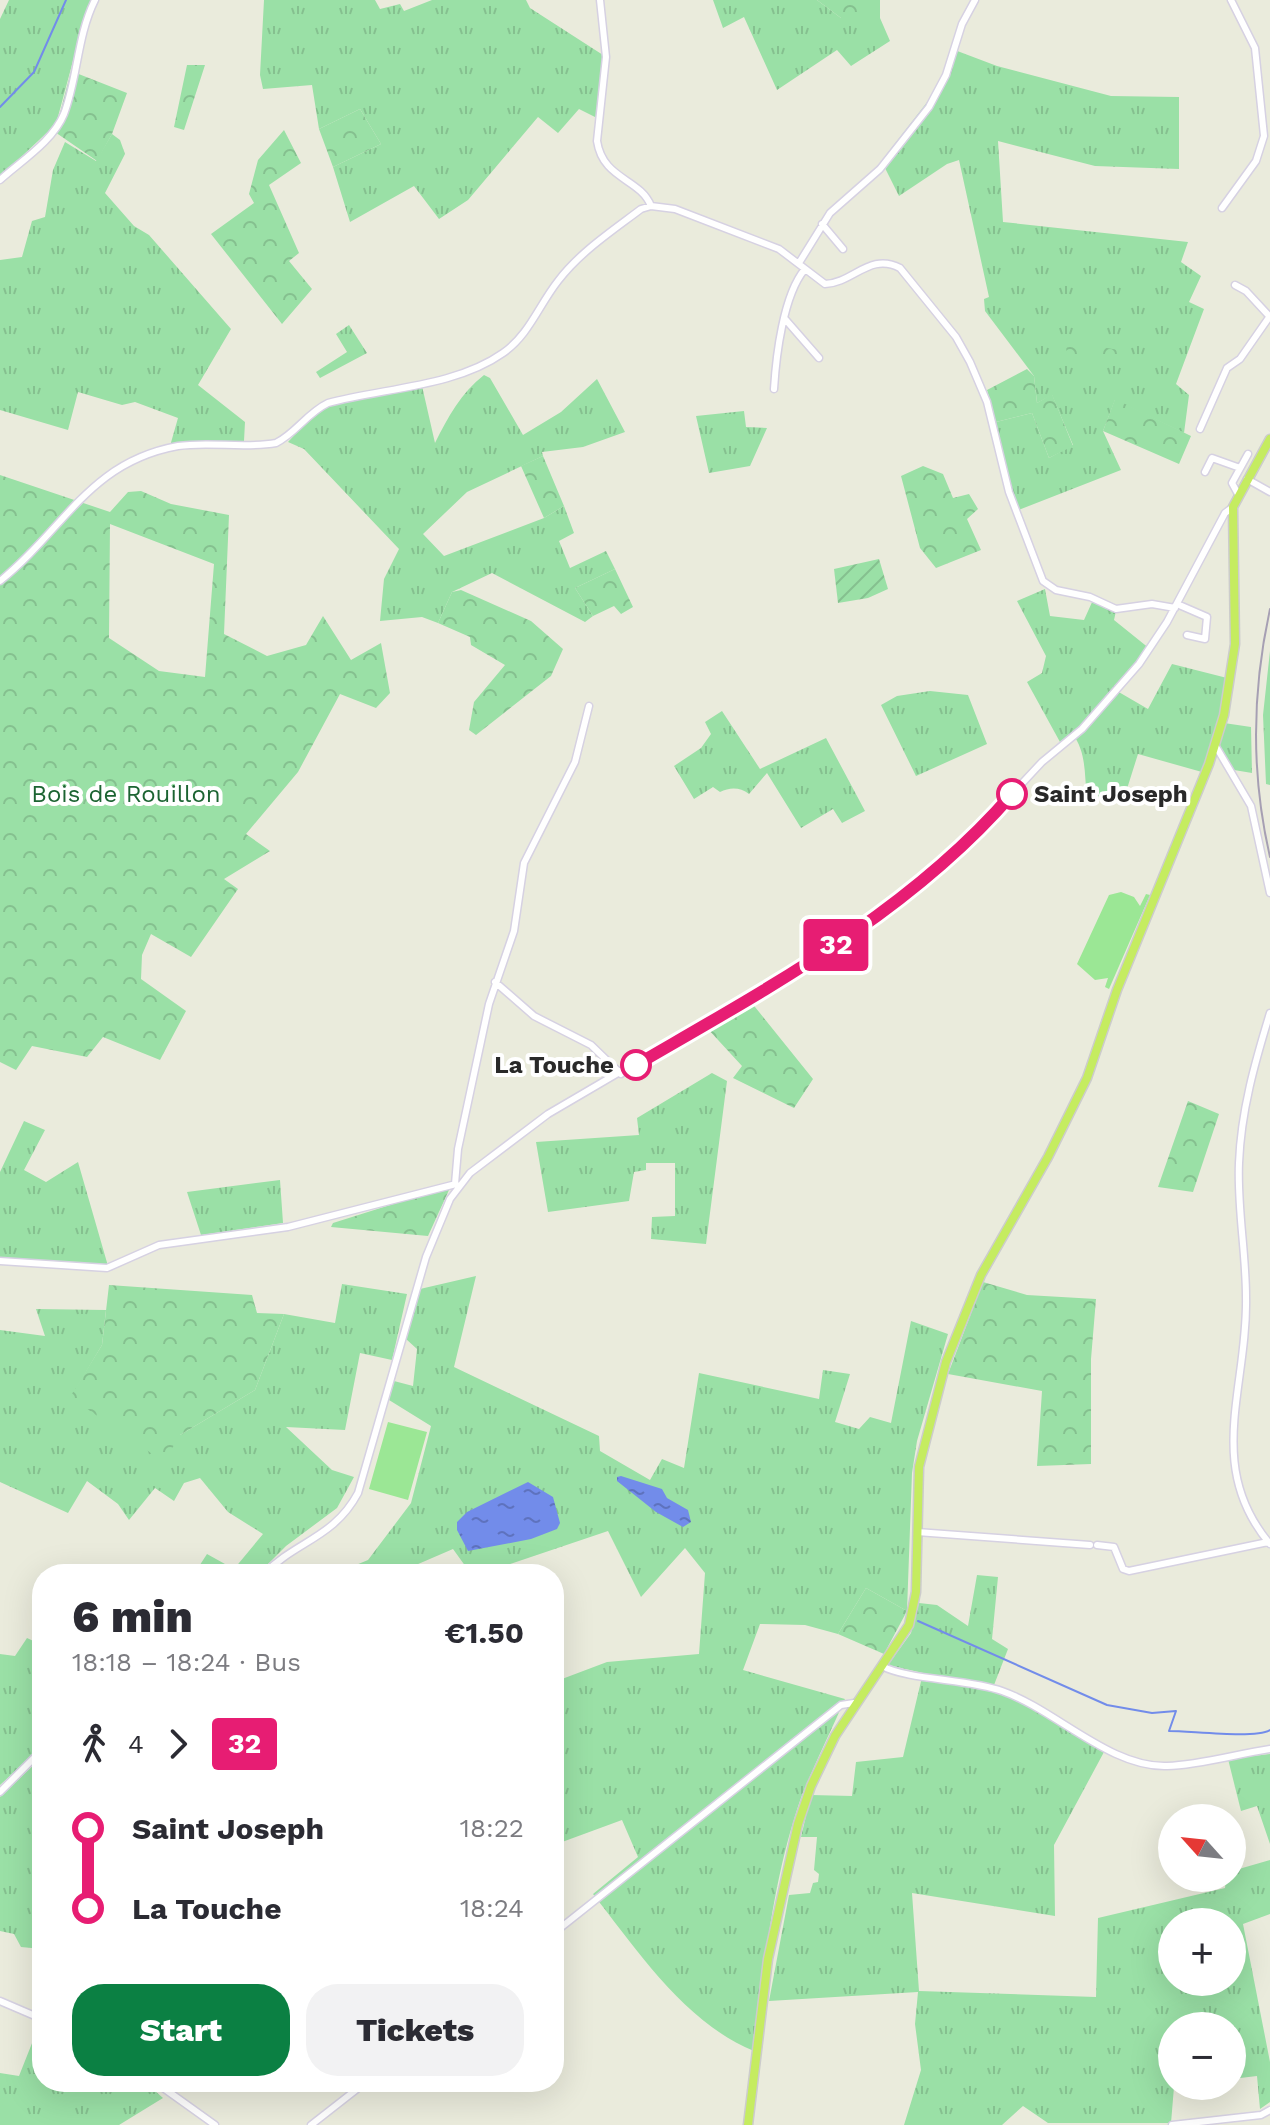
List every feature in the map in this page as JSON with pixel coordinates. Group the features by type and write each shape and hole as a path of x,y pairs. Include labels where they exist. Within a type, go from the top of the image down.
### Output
{"main road":[{"path":"748,2125 768,1959 798,1824 811,1786 854,1703 905,1636 914,1609 922,1451 934,1398 962,1317 981,1275 1079,1096 1112,1002 1215,745 1228,693 1236,629 1233,507 1270,439"}],"street":[{"path":"0,180 51,135 64,114 78,51 95,0"},
{"path":"600,0 606,57 597,141 599,153 608,168 643,194 651,206"},
{"path":"799,263 822,224 880,169 929,107 946,75 962,24 975,0"},
{"path":"1222,208 1256,161 1264,136 1255,48 1231,0"},
{"path":"0,581 27,558 103,476 123,463 181,446 276,443 287,438 311,412 328,403 459,373 499,356 521,337 557,281 579,257 641,209 651,206 675,209 779,249 818,281 830,284 871,264 892,263 905,274 956,337 987,402 1009,492 1043,581 1049,587 1090,597 1116,609 1152,604 1176,606 1207,617 1205,639 1187,635"},
{"path":"822,224 843,249"},
{"path":"774,389 776,357 785,319 805,269"},
{"path":"1200,429 1227,368 1240,359 1270,316 1248,292 1235,285"},
{"path":"785,319 819,358"},
{"path":"1238,494 1232,486 1248,454"},
{"path":"1205,472 1212,458 1240,468"},
{"path":"1247,479 1270,492"},
{"path":"0,1261 107,1268 159,1245 288,1227 457,1184 539,1120 845,940 981,831 1027,777 1117,691 1150,649 1225,513 1233,507"},
{"path":"274,1564 341,1520 358,1493 426,1257 457,1184 464,1121 495,982 511,943 524,863 575,762 589,706"},
{"path":"1215,745 1249,799 1270,893"},
{"path":"495,982 534,1016 591,1045 621,1074"},
{"path":"917,1532 1114,1547 1123,1569 1129,1571 1269,1543 1239,1497 1232,1427 1246,1299 1240,1150 1249,1087 1270,1013"},
{"path":"882,1666 1001,1690 1044,1709 1126,1759 1146,1764 1168,1766 1270,1749"},
{"path":"564,1925 841,1705 854,1703"},
{"path":"0,1792 32,1760"},
{"path":"0,2001 32,2015"},
{"path":"169,2092 215,2125"},
{"path":"311,2125 353,2092"},
{"path":"1172,2125 1261,2115 1270,2110"}],"green space":[{"path":"9,0 93,0 84,20 56,124 0,177 0,19"},
{"path":"264,0 375,0 380,9 400,4 404,11 432,0 526,0 530,8 603,55 597,118 579,109 558,133 538,117 468,200 439,219 414,186 350,222 333,167 381,144 360,109 319,129 312,85 263,89 260,75"},
{"path":"713,0 817,0 841,18 880,18 890,41 851,66 837,50 777,90 744,17 723,28"},
{"path":"817,0 880,0 880,18 841,18"},
{"path":"952,49 997,66 1111,96 1179,97 1179,169 1095,166 998,141 1003,222 1188,242 1181,262 1201,276 1189,302 1204,309 1176,384 1189,395 1184,433 1115,400 1103,431 1121,470 1016,511 1006,491 990,431 996,422 1032,413 1049,458 1073,445 1052,395 1037,403 1034,376 985,311 984,299 989,297 959,160 947,164 899,196 885,168 892,158 886,155 944,75"},
{"path":"187,65 205,65 184,130 174,127"},
{"path":"71,71 127,93 112,134 97,161 52,130 60,113"},
{"path":"360,109 381,144 333,167 319,129"},
{"path":"284,130 301,163 269,185 299,253 289,261 312,289 282,324 211,234 254,203 249,194 258,160"},
{"path":"112,134 120,140 125,154 105,193 134,226 149,235 231,329 198,385 245,422 244,441 191,441 170,446 178,418 135,402 122,405 78,392 68,430 0,410 0,260 22,257 32,221 45,217 53,170 65,142 96,161"},
{"path":"349,325 367,353 320,378 316,372 347,352 336,334"},
{"path":"1067,341 1124,351 1123,363 1066,354"},
{"path":"1027,369 1034,376 1037,403 1052,394 1073,446 1049,458 1032,413 996,422 987,390"},
{"path":"484,375 490,378 523,435 561,412 597,379 625,432 583,447 542,452 543,456 467,492 423,534 444,556 544,518 564,506 574,533 559,541 570,568 606,551 615,569 575,588 593,616 585,622 492,573 452,592 438,623 422,617 380,621 384,579 399,549 304,449 288,442 317,411 335,403 422,386 435,443 462,398"},
{"path":"1115,399 1191,436 1179,464 1103,431"},
{"path":"744,411 746,427 767,428 750,466 709,473 696,416"},
{"path":"543,456 564,506 544,518 521,466"},
{"path":"923,466 943,474 953,498 969,494 978,509 967,519 981,550 936,568 920,548 901,476"},
{"name":"Bois de Rouillon","path":"0,475 110,512 128,492 141,491 171,504 229,515 224,634 267,656 306,645 323,616 351,660 381,643 390,693 376,708 340,694 298,772 246,834 270,851 224,879 238,889 191,957 151,934 142,955 141,979 186,1011 160,1060 103,1037 87,1057 32,1046 16,1070 0,1062","holes":["110,524 214,564 205,677 159,671 109,638"]},
{"path":"879,559 888,589 868,598 838,603 834,569"},
{"path":"615,569 633,607 621,614 614,606 593,616 575,588"},
{"path":"1045,589 1050,616 1084,620 1093,600 1116,611 1114,620 1150,649 1117,691 1148,709 1172,664 1231,679 1224,723 1251,727 1252,773 1228,769 1220,756 1216,756 1209,774 1138,754 1126,792 1087,798 1084,764 1077,741 1072,733 1060,742 1027,682 1042,673 1046,656 1017,601"},
{"path":"461,590 531,621 563,649 551,676 476,735 469,730 474,702 505,665 471,645 470,637 438,623 452,592"},
{"path":"1270,651 1270,785 1266,784 1263,715"},
{"path":"930,691 968,695 987,744 916,776 881,705 897,696"},
{"path":"722,711 760,769 826,738 865,811 842,823 833,809 801,828 767,773 749,794 735,788 720,792 713,787 694,799 674,766 701,748 711,734 705,722"},
{"path":"1121,892 1134,897 1140,906 1146,894 1150,895 1109,989 1105,987 1108,978 1095,980 1077,964 1109,895"},
{"path":"751,1002 813,1079 794,1108 733,1078 742,1066 707,1028"},
{"path":"712,1073 727,1081 706,1244 651,1239 652,1217 675,1216 675,1163 646,1163 646,1170 634,1172 629,1201 548,1212 536,1142 639,1135 637,1118"},
{"path":"1188,1101 1219,1114 1193,1192 1158,1187"},
{"path":"24,1121 45,1130 24,1170 46,1182 78,1162 108,1266 0,1258 0,1172"},
{"path":"280,1180 283,1223 201,1235 187,1192"},
{"path":"444,1188 449,1190 428,1236 331,1227 333,1223"},
{"path":"476,1276 454,1367 599,1436 600,1451 650,1480 662,1459 684,1468 699,1373 819,1399 823,1370 850,1374 835,1422 859,1429 870,1417 891,1423 911,1321 948,1334 917,1441 912,1473 907,1611 866,1588 838,1634 805,1625 760,1624 743,1670 845,1699 802,1795 792,1826 771,1922 754,2051 729,2039 684,2004 645,1961 593,1894 638,1857 622,1820 564,1841 564,1678 607,1662 699,1654 705,1573 685,1548 641,1597 608,1531 511,1564 464,1564 453,1549 418,1564 358,1564 368,1560 411,1503 431,1426 389,1400 394,1381 413,1386 417,1349 406,1339 420,1289"},
{"path":"983,1282 1027,1295 1096,1299 1091,1359 1091,1464 1037,1466 1042,1391 948,1374"},
{"path":"342,1284 407,1294 392,1360 360,1353 345,1430 286,1427 332,1470 354,1477 337,1508 286,1546 268,1564 238,1564 263,1534 228,1512 200,1478 184,1483 174,1501 155,1488 129,1520 118,1504 87,1481 68,1513 0,1482 0,1330 45,1336 36,1309 106,1310 102,1345 71,1397 180,1435 255,1390 284,1314 335,1323"},
{"path":"109,1285 252,1295 257,1313 284,1314 255,1390 180,1435 164,1462 70,1397 102,1345"},
{"path":"388,1422 427,1432 408,1500 369,1489"},
{"path":"207,1554 225,1564 200,1564"},
{"path":"977,1575 998,1577 992,1639 1008,1649 994,1685 1104,1752 1054,1845 1055,1916 912,1893 919,1991 1096,1997 1098,1918 1208,1892 1246,1892 1246,1867 1270,1860 1270,1914 1246,1923 1246,1908 1158,1908 1158,1996 1246,1996 1246,1939 1270,2062 1270,2102 1260,2109 1257,2076 1246,2077 1246,2012 1158,2012 1158,2100 1173,2100 1171,2123 1048,2123 1023,2106 1002,2125 904,2125 921,2070 915,2024 918,1992 769,2001 789,1895 810,1893 813,1883 818,1882 819,1874 814,1870 817,1837 801,1837 811,1795 852,1796 856,1762 903,1757 923,1673 888,1665 911,1633 919,1603 937,1605 968,1626"},
{"path":"866,1588 907,1611 884,1654 838,1634"},
{"path":"27,1638 32,1640 32,1756 0,1785 0,1654 15,1656"},
{"path":"1270,1754 1270,1844 1257,1806 1246,1809 1246,1804 1239,1804 1228,1759"},
{"path":"32,1767 32,1948 21,1947 14,1934 0,1931 0,1797"},
{"path":"32,2043 32,2092 156,2092 163,2098 119,2125 0,2125 0,2073 19,2076"}],"water":[{"path":"617,1477 662,1489 667,1498 688,1510 691,1522 683,1527 656,1512 617,1481"},
{"path":"528,1482 553,1497 560,1523 557,1529 531,1539 468,1551 457,1530 457,1522 467,1512"}],"waterway":[{"path":"0,107 34,72 66,0"},
{"path":"918,1621 1107,1705 1152,1713 1176,1711 1169,1731 1238,1734 1270,1730"}],"railway":[{"path":"1270,609 1260,671 1256,733 1259,795 1270,857"}],"bus line":[{"name":"32","path":"636,1065 865,926 957,853 981,831 1012,794"}],"place":[{"name":"Saint Joseph","path":"1012,794"},
{"name":"La Touche","path":"636,1065"}]}
